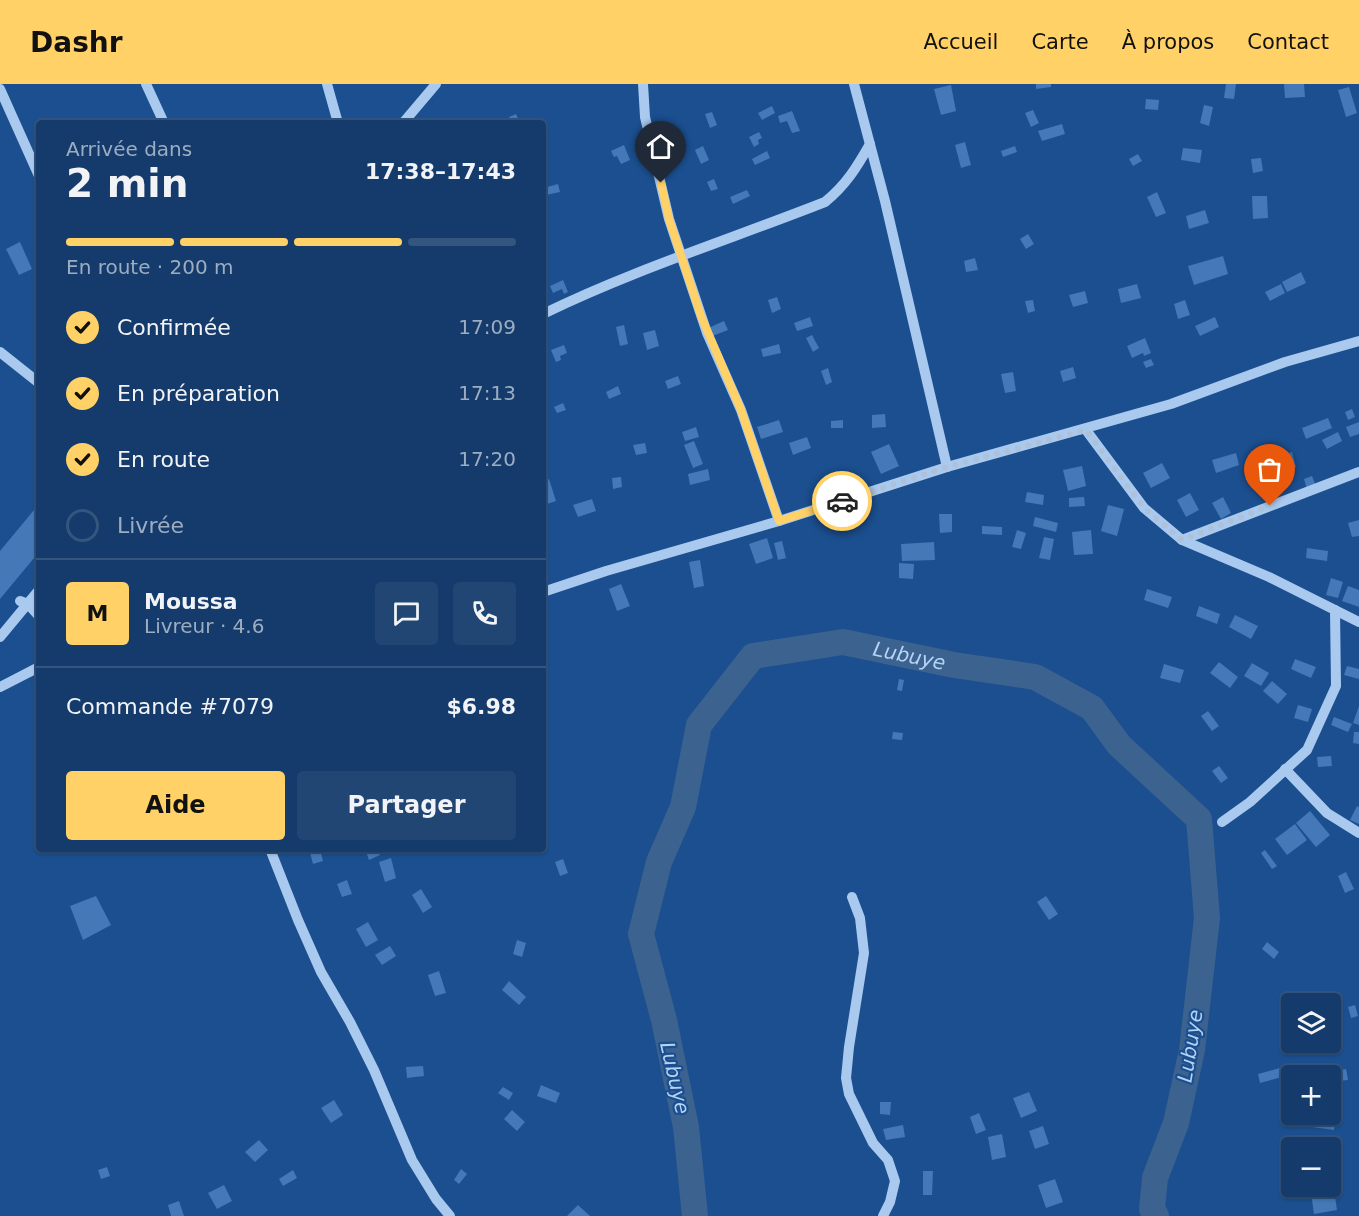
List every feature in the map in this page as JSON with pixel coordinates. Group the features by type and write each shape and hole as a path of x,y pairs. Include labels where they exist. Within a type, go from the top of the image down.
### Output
{"street":[{"path":"146,84 163,120"},
{"path":"327,84 337,120"},
{"path":"406,120 436,84"},
{"path":"643,84 645,117 669,219 707,333 750,432 779,521"},
{"path":"854,84 885,201 947,467"},
{"path":"0,89 36,169"},
{"path":"546,312 681,257 825,202 841,190 870,144"},
{"path":"546,591 606,571 779,521 947,467 1086,430 1171,404 1285,362 1359,341"},
{"path":"0,352 36,381"},
{"path":"1086,430 1144,508 1182,540 1269,576 1359,622"},
{"path":"1182,540 1359,472"},
{"path":"0,638 24,603 36,593"},
{"path":"24,603 36,613"},
{"path":"1222,822 1250,802 1307,750 1336,686 1335,609"},
{"path":"0,687 36,669"},
{"path":"1285,769 1327,813 1359,833"},
{"path":"271,852 312,951 374,1070 412,1160 436,1199 450,1216"},
{"path":"852,897 860,918 864,953 846,1078 849,1094 873,1143 888,1160 895,1181 890,1202 883,1216"}],"building":[{"path":"1036,84 1051,84 1051,87 1036,89"},
{"path":"1226,84 1236,84 1234,99 1224,98"},
{"path":"1284,84 1304,84 1305,97 1285,98"},
{"path":"951,85 956,111 941,115 934,89"},
{"path":"1349,87 1357,113 1346,117 1338,90"},
{"path":"1146,99 1159,100 1158,110 1145,109"},
{"path":"1204,105 1213,107 1209,126 1200,123"},
{"path":"772,106 775,113 762,120 758,113"},
{"path":"1033,110 1039,123 1031,127 1025,113"},
{"path":"792,111 800,131 792,133 787,121 780,123 778,116"},
{"path":"712,112 717,125 710,128 705,114"},
{"path":"516,114 519,120 510,120 509,117"},
{"path":"1062,124 1065,134 1042,141 1038,131"},
{"path":"759,132 762,138 754,147 749,137"},
{"path":"965,142 971,165 961,168 955,145"},
{"path":"624,145 630,160 621,164 611,151"},
{"path":"703,146 709,160 701,164 695,150"},
{"path":"1015,146 1017,152 1003,157 1001,151"},
{"path":"1183,148 1202,150 1200,163 1181,160"},
{"path":"767,151 770,158 755,165 752,159"},
{"path":"1138,154 1142,161 1133,166 1129,159"},
{"path":"1261,158 1263,171 1253,173 1251,159"},
{"path":"714,179 718,189 711,191 707,182"},
{"path":"558,184 560,192 546,195 546,187"},
{"path":"747,190 750,196 733,204 730,197"},
{"path":"1157,192 1166,213 1156,217 1147,197"},
{"path":"1252,196 1267,196 1268,218 1253,219"},
{"path":"1205,210 1209,223 1189,229 1186,216"},
{"path":"1028,234 1034,244 1026,249 1020,239"},
{"path":"20,242 32,269 19,275 6,249"},
{"path":"1223,256 1228,274 1194,285 1188,266"},
{"path":"975,258 978,270 966,272 964,261"},
{"path":"1301,272 1306,283 1287,292 1282,282"},
{"path":"563,280 568,292 564,294 562,289 553,293 550,286"},
{"path":"1137,284 1141,298 1121,303 1118,289"},
{"path":"1281,284 1285,293 1270,301 1265,292"},
{"path":"1085,291 1088,303 1073,307 1069,295"},
{"path":"777,297 781,309 772,313 768,300"},
{"path":"1033,300 1035,311 1028,313 1025,301"},
{"path":"1185,300 1190,315 1178,319 1174,304"},
{"path":"810,317 813,326 797,331 794,323"},
{"path":"1215,317 1219,327 1200,336 1195,326"},
{"path":"724,321 728,330 710,337 706,329"},
{"path":"624,325 628,344 620,346 616,327"},
{"path":"655,330 659,346 647,350 643,333"},
{"path":"812,335 819,348 813,352 806,338"},
{"path":"1145,338 1151,353 1144,356 1143,353 1132,358 1127,346"},
{"path":"779,344 781,353 763,357 761,349"},
{"path":"564,345 567,353 560,356 561,360 556,362 551,350"},
{"path":"1151,359 1154,365 1146,368 1143,362"},
{"path":"1073,367 1076,378 1063,382 1060,371"},
{"path":"828,368 832,382 826,385 821,371"},
{"path":"1013,372 1016,391 1005,393 1001,374"},
{"path":"678,376 681,384 668,389 665,381"},
{"path":"618,386 621,394 609,399 606,392"},
{"path":"563,403 566,410 557,413 554,407"},
{"path":"1352,409 1355,417 1348,420 1345,412"},
{"path":"885,414 886,427 872,428 872,415"},
{"path":"1328,418 1332,428 1306,439 1302,428"},
{"path":"779,420 783,432 761,439 757,427"},
{"path":"843,420 843,428 831,428 831,421"},
{"path":"1359,422 1359,434 1350,437 1346,427"},
{"path":"696,427 699,437 685,441 682,432"},
{"path":"1338,432 1342,441 1327,449 1322,440"},
{"path":"807,437 811,448 793,455 789,443"},
{"path":"694,441 703,464 693,468 684,445"},
{"path":"645,443 647,453 636,455 633,445"},
{"path":"889,444 899,466 881,474 871,452"},
{"path":"1292,452 1296,467 1267,476 1262,461"},
{"path":"1236,453 1239,465 1216,473 1212,460"},
{"path":"1162,463 1170,478 1151,488 1143,473"},
{"path":"1082,466 1086,486 1068,491 1063,470"},
{"path":"708,469 710,480 690,485 688,474"},
{"path":"1312,476 1316,486 1307,489 1304,479"},
{"path":"621,477 622,487 613,489 612,478"},
{"path":"549,479 556,501 547,504 546,501 546,480"},
{"path":"1027,492 1044,495 1043,505 1025,502"},
{"path":"1190,493 1199,510 1186,517 1177,500"},
{"path":"1084,497 1085,506 1069,507 1069,498"},
{"path":"1223,497 1231,513 1221,519 1212,503"},
{"path":"592,499 596,511 578,517 573,505"},
{"path":"1108,505 1124,509 1117,536 1101,531"},
{"path":"36,508 36,556 0,599 0,551"},
{"path":"939,514 952,514 952,532 940,533"},
{"path":"1035,517 1058,523 1056,532 1033,526"},
{"path":"1359,520 1359,536 1352,537 1348,523"},
{"path":"982,526 1002,527 1002,535 982,534"},
{"path":"1017,530 1026,533 1021,549 1012,547"},
{"path":"1091,530 1093,554 1074,555 1072,532"},
{"path":"1044,537 1054,539 1050,560 1039,558"},
{"path":"767,538 773,558 756,564 749,544"},
{"path":"782,541 786,558 778,560 774,543"},
{"path":"934,542 935,560 902,561 901,544"},
{"path":"1307,548 1328,551 1327,561 1306,558"},
{"path":"700,560 704,586 694,588 689,562"},
{"path":"899,563 914,564 913,579 899,578"},
{"path":"1331,578 1343,582 1338,598 1326,595"},
{"path":"621,584 630,606 617,611 609,589"},
{"path":"1348,586 1359,590 1359,607 1342,601"},
{"path":"1147,589 1172,597 1168,608 1144,600"},
{"path":"1199,606 1220,614 1217,624 1196,616"},
{"path":"1235,615 1258,626 1251,639 1229,627"},
{"path":"1295,659 1316,667 1311,678 1291,669"},
{"path":"1219,662 1238,677 1230,688 1210,673"},
{"path":"1252,663 1269,673 1261,686 1244,676"},
{"path":"1164,664 1184,670 1180,683 1160,678"},
{"path":"1347,666 1359,669 1359,679 1344,675"},
{"path":"899,679 904,680 902,691 897,690"},
{"path":"1272,681 1287,694 1278,704 1263,691"},
{"path":"1298,705 1312,709 1308,722 1294,718"},
{"path":"1359,706 1359,725 1353,723"},
{"path":"1208,711 1219,726 1212,731 1201,716"},
{"path":"1334,717 1352,724 1348,732 1331,725"},
{"path":"893,732 903,733 902,740 892,739"},
{"path":"1354,732 1359,732 1359,744 1353,743"},
{"path":"1331,756 1332,766 1318,767 1317,757"},
{"path":"1219,766 1228,778 1221,783 1212,771"},
{"path":"1357,806 1359,807 1359,824 1350,820"},
{"path":"1310,811 1330,835 1316,847 1296,823"},
{"path":"1295,824 1307,840 1287,855 1275,839"},
{"path":"1265,850 1277,866 1272,869 1261,853"},
{"path":"310,852 321,852 323,861 313,864"},
{"path":"366,852 379,852 380,855 369,860"},
{"path":"391,858 396,878 385,882 379,862"},
{"path":"563,859 568,873 560,876 555,862"},
{"path":"1346,872 1354,889 1345,893 1338,876"},
{"path":"347,880 352,894 342,897 337,884"},
{"path":"421,889 432,907 423,913 412,895"},
{"path":"96,896 111,925 83,940 70,906"},
{"path":"1046,896 1058,914 1049,920 1037,902"},
{"path":"368,922 378,940 366,947 356,929"},
{"path":"517,940 526,943 522,957 513,954"},
{"path":"1267,942 1279,952 1274,959 1262,949"},
{"path":"390,946 396,956 382,965 375,955"},
{"path":"439,971 446,993 435,996 428,975"},
{"path":"509,981 526,997 519,1005 502,990"},
{"path":"1355,1005 1358,1016 1351,1018 1348,1007"},
{"path":"423,1066 424,1076 407,1078 406,1067"},
{"path":"1280,1068 1281,1077 1260,1083 1258,1074"},
{"path":"1346,1069 1348,1080 1341,1081 1341,1070"},
{"path":"541,1085 560,1093 556,1103 537,1096"},
{"path":"503,1087 513,1093 509,1100 498,1093"},
{"path":"1029,1092 1037,1111 1021,1118 1013,1098"},
{"path":"334,1100 343,1115 331,1123 321,1108"},
{"path":"880,1102 891,1102 890,1115 880,1114"},
{"path":"512,1110 525,1122 517,1131 504,1119"},
{"path":"979,1113 986,1130 976,1134 970,1117"},
{"path":"903,1125 905,1137 886,1140 883,1129"},
{"path":"1312,1125 1335,1125 1334,1130 1312,1127"},
{"path":"1043,1126 1049,1144 1035,1149 1029,1131"},
{"path":"1002,1134 1006,1157 992,1160 988,1137"},
{"path":"259,1140 268,1150 255,1162 245,1152"},
{"path":"107,1167 110,1176 101,1179 98,1170"},
{"path":"461,1169 467,1174 459,1184 454,1180"},
{"path":"293,1170 297,1178 283,1186 279,1179"},
{"path":"923,1171 933,1171 932,1195 923,1195"},
{"path":"1055,1179 1063,1202 1046,1208 1038,1185"},
{"path":"224,1185 232,1201 217,1209 208,1193"},
{"path":"1312,1197 1335,1197 1337,1210 1314,1214"},
{"path":"179,1201 184,1216 171,1216 168,1205"},
{"path":"578,1205 590,1216 567,1216"}],"waterway":[{"name":"Lubuye","path":"695,1216 686,1127 664,1020 641,934 659,862 683,807 699,725 753,656 843,642 954,665 1035,677 1092,708 1119,745 1199,819 1207,918 1192,1050 1176,1123 1155,1178 1152,1209 1156,1216"}],"way so far":[{"path":"842,501 947,467 1086,430 1144,508 1182,540 1270,506"}],"route":[{"path":"661,183 669,219 701,316 741,410 779,521 842,501"}]}
